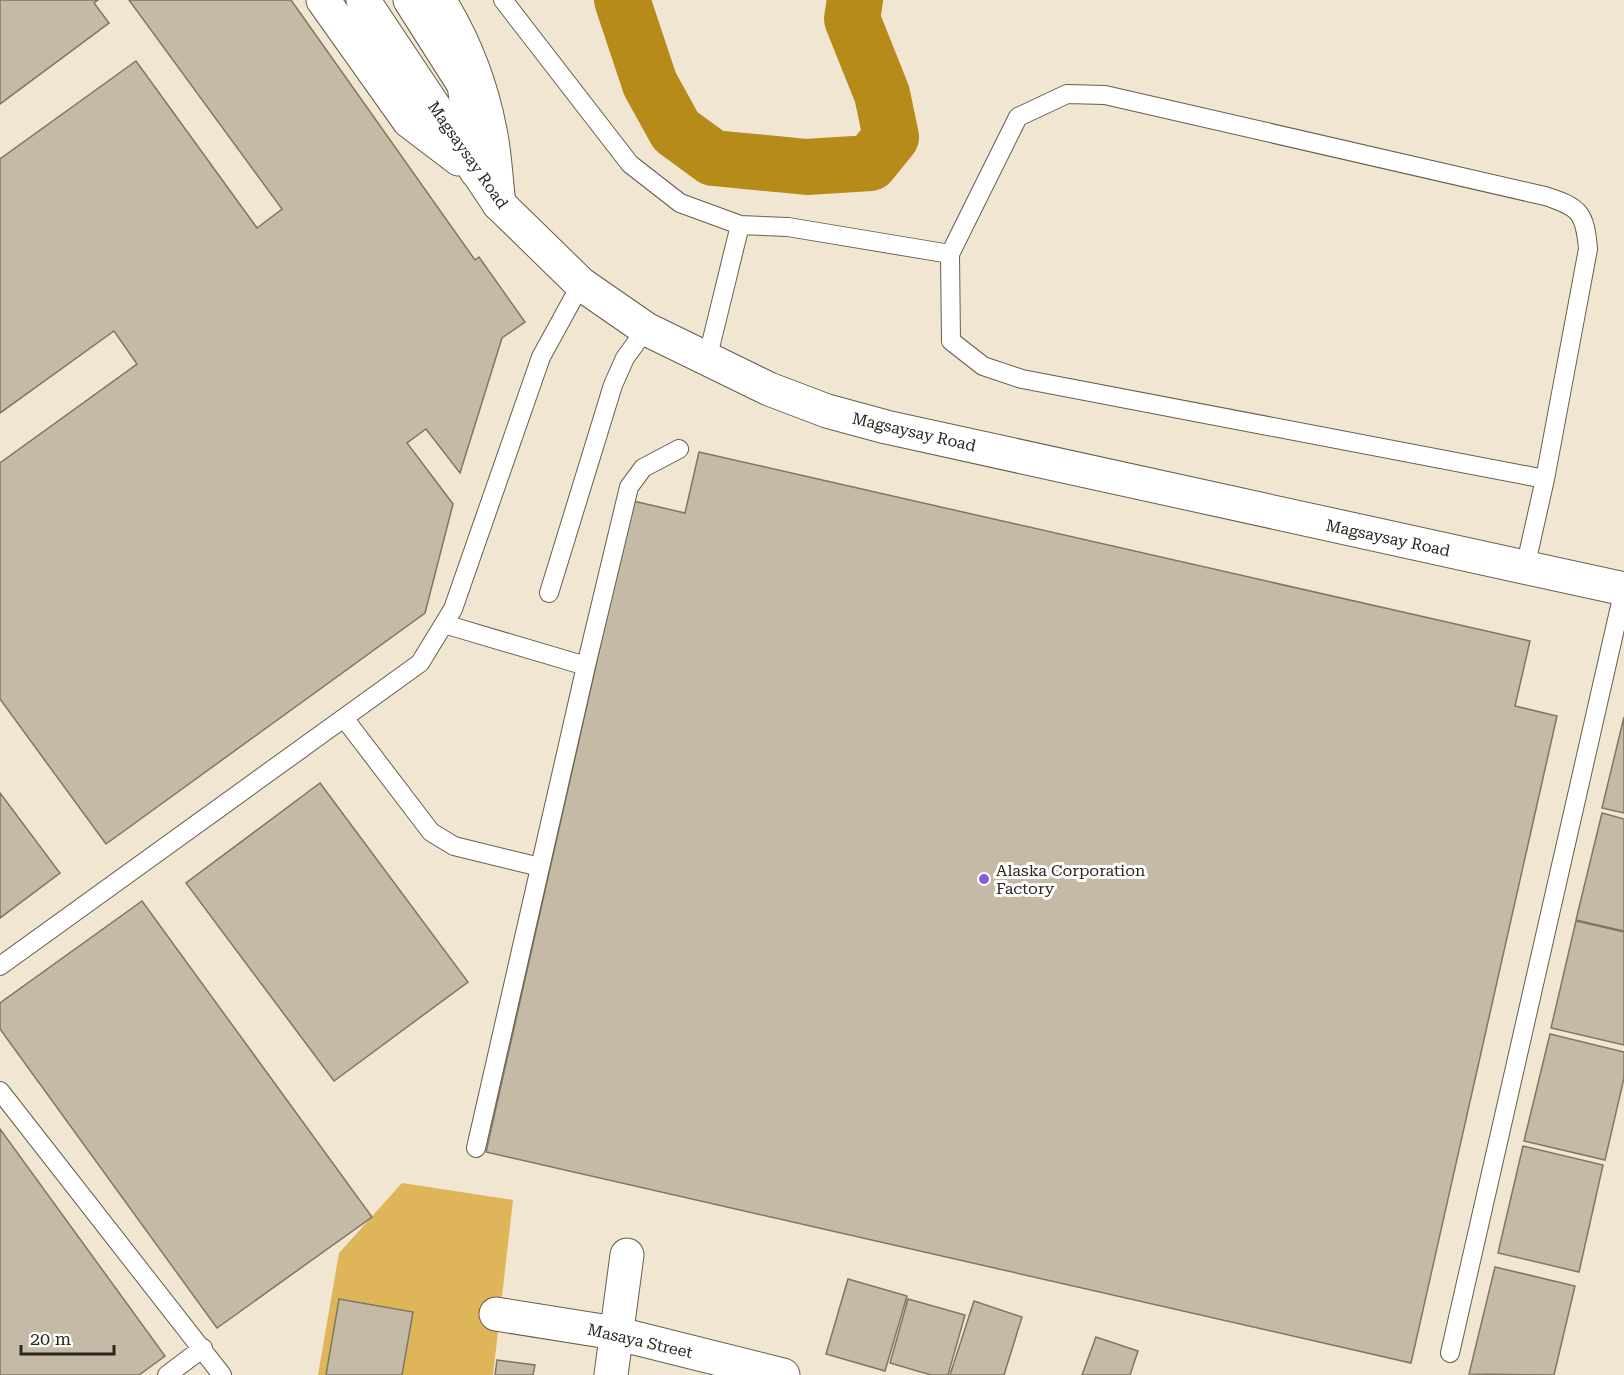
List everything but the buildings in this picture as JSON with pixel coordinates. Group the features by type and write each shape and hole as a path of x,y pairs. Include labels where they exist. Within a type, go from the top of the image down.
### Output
{"main road":[{"path":"323,0 409,121 476,171"},
{"path":"410,0 464,85 476,171"},
{"path":"439,0 457,28 478,81 490,131 499,204"},
{"name":"Magsaysay Road","path":"367,6 499,204 581,284 646,329 769,389 827,411 886,427 1624,589"},
{"path":"611,1375 627,1255"},
{"name":"Masaya Street","path":"496,1314 615,1333 783,1375"}],"lane":[{"path":"503,0 630,164 680,203 740,225 788,227 950,254"},
{"path":"1525,568 1545,478 1588,249 1587,230 1581,214 1564,202 1522,191 1105,95 1067,94 1018,117 950,254 951,341 983,366 1022,379 1545,478"},
{"path":"707,360 740,225"},
{"path":"0,966 420,663 453,609 541,357 581,284"},
{"path":"549,593 613,385 625,358 646,329"},
{"path":"476,1148 629,487 643,468 680,449"},
{"path":"1450,1353 1624,589"},
{"path":"444,624 586,666"},
{"path":"344,718 431,832 454,846 540,867"},
{"path":"0,1091 222,1375"},
{"path":"167,1375 203,1348"}],"shaded area":[{"path":"402,1183 513,1200 493,1375 318,1375 339,1253"}],"waterway":[{"path":"622,0 650,84 676,131 713,158 807,167 870,163 891,137 882,94 852,19 855,0"}],"place":[{"name":"Alaska Corporation Factory","path":"984,879"}]}
